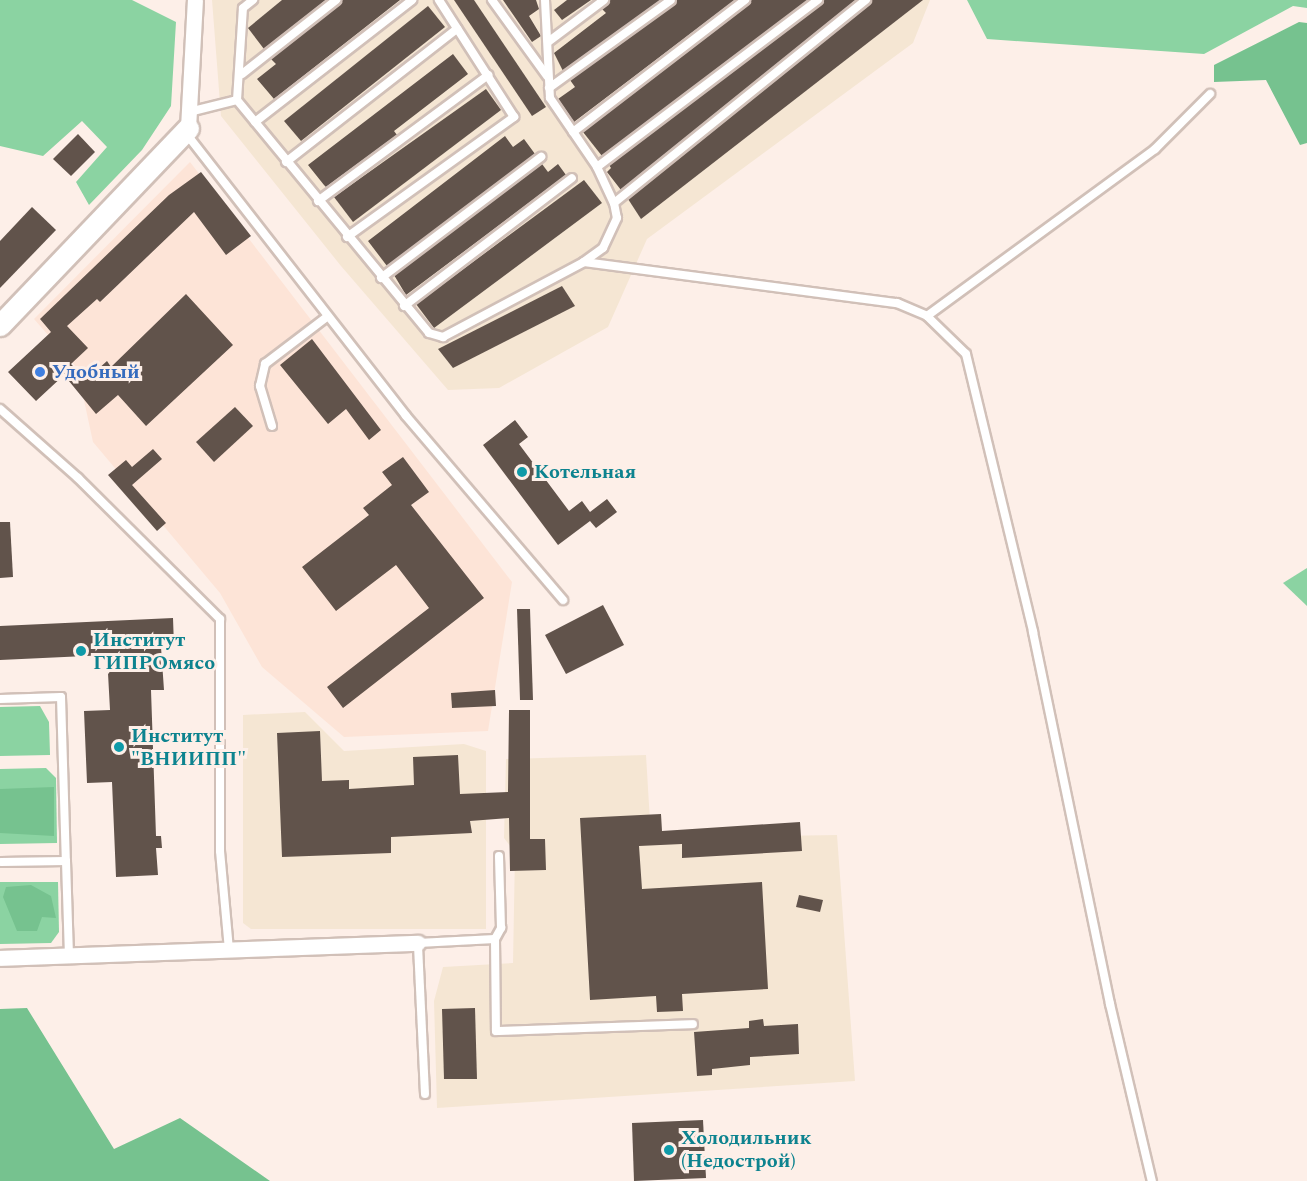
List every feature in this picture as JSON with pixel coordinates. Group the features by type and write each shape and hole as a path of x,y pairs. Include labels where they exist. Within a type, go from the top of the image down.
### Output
{"street":[{"path":"0,325 187,124 195,0"},
{"path":"0,958 418,943"}],"lane":[{"path":"237,100 242,74 243,4 253,0"},
{"path":"242,74 336,0"},
{"path":"255,122 412,0"},
{"path":"347,237 514,117 439,0"},
{"path":"492,0 547,76"},
{"path":"237,100 404,306 429,333 443,337 584,262 603,248 615,230 614,202 597,167 549,98 546,0"},
{"path":"548,42 604,0"},
{"path":"549,88 671,0"},
{"path":"573,132 745,0"},
{"path":"597,167 818,0"},
{"path":"614,202 866,0"},
{"path":"286,162 458,29"},
{"path":"318,201 488,75"},
{"path":"927,316 1155,149 1210,94"},
{"path":"237,100 187,124 328,316 406,416 563,600"},
{"path":"381,278 541,157"},
{"path":"404,306 572,178"},
{"path":"584,262 897,303 927,316 966,354 1033,632 1110,1004 1152,1181"},
{"path":"272,426 260,386 265,364 328,316"},
{"path":"0,409 78,478 220,619 220,851 229,950"},
{"path":"0,699 61,697 69,957"},
{"path":"499,856 501,928 495,939 496,1031 693,1024"},
{"path":"1,862 66,861"},
{"path":"425,1094 418,943 495,939"}],"shaded area":[{"path":"212,0 930,0 913,43 647,239 608,327 499,388 448,390 341,266 221,116"},
{"path":"190,162 512,582 488,731 344,737 262,667 220,593 93,442 77,368 34,319"},
{"path":"305,712 344,751 464,744 486,751 486,929 251,929 243,923 243,715"},
{"path":"646,755 651,838 837,835 855,1081 437,1108 434,1001 443,967 513,963 515,852 504,838 506,759"}],"green space":[{"path":"0,0 132,0 176,22 171,106 142,150 89,205 76,182 107,147 82,121 43,156 0,146"},
{"path":"967,0 1307,0 1307,8 1293,6 1204,54 987,39"},
{"path":"1299,22 1307,23 1307,143 1300,145 1266,80 1214,82 1214,65"},
{"path":"1307,568 1307,606 1283,583"},
{"path":"40,706 49,722 50,755 0,756 0,707"},
{"path":"46,768 56,778 57,843 0,844 0,769"},
{"path":"54,787 54,836 0,833 0,789"},
{"path":"0,882 58,882 59,932 51,943 0,944"},
{"path":"31,885 51,896 56,918 42,917 37,931 17,931 3,897 6,887"},
{"path":"27,1008 114,1149 180,1118 270,1181 0,1181 0,1009"}],"building":[{"path":"282,0 326,0 264,49 248,28"},
{"path":"342,0 400,0 274,99 257,79 276,64 271,59"},
{"path":"454,0 474,0 546,107 532,116"},
{"path":"503,0 536,0 539,9 529,16 541,36 532,42"},
{"path":"567,0 591,0 562,20 554,10"},
{"path":"610,0 661,0 563,71 554,53 606,13 602,9"},
{"path":"677,0 735,0 574,122 558,99 575,87 570,80"},
{"path":"751,0 808,0 602,156 583,132"},
{"path":"824,0 856,0 621,190 607,172 611,168 609,165"},
{"path":"872,0 923,0 641,219 628,199"},
{"path":"428,6 445,27 301,141 284,121"},
{"path":"453,54 468,74 394,131 397,135 326,187 308,165"},
{"path":"486,89 501,110 353,222 334,197"},
{"path":"78,134 95,152 71,176 53,159"},
{"path":"505,136 513,147 524,139 535,154 387,266 368,241"},
{"path":"542,164 548,172 558,164 566,175 406,295 394,275"},
{"path":"201,172 251,236 226,255 194,212 100,302 97,299 67,326 88,348 71,364 86,380 107,361 111,367 186,294 233,345 146,426 118,395 96,414 64,375 36,401 8,372 51,332 40,319 169,195"},
{"path":"584,180 602,203 434,328 416,304"},
{"path":"32,207 56,230 0,288 0,241"},
{"path":"562,286 575,306 453,368 438,349"},
{"path":"312,339 381,430 369,440 346,409 328,424 280,365"},
{"path":"235,407 253,426 214,462 196,442"},
{"name":"Котельная","path":"515,420 528,437 519,444 569,511 582,501 590,512 607,499 617,512 596,528 590,521 558,545 483,445"},
{"path":"153,449 162,459 132,485 166,523 157,531 108,475 126,460 132,467"},
{"path":"403,457 429,492 411,505 484,598 343,708 327,687 429,608 396,565 336,611 302,567 369,515 363,508 392,485 382,472"},
{"path":"0,522 10,522 13,577 0,578"},
{"path":"603,605 624,645 566,674 545,635"},
{"path":"517,609 530,609 533,700 520,700"},
{"path":"173,618 174,646 161,647 164,690 151,690 156,836 161,836 162,848 156,848 158,875 116,877 112,782 87,783 84,711 110,710 107,655 0,660 0,626"},
{"path":"495,690 496,706 452,708 451,693"},
{"path":"509,710 530,710 530,839 545,839 546,870 510,871 509,818 470,821 472,833 391,837 391,853 282,857 277,733 320,731 322,781 349,780 349,789 414,785 413,757 458,755 460,794 508,792"},
{"path":"661,814 662,831 800,822 802,851 682,858 682,844 639,846 642,889 762,882 768,989 682,994 683,1011 657,1012 656,996 590,1000 580,818"},
{"path":"799,895 823,900 820,912 796,907"},
{"path":"475,1008 477,1079 444,1079 442,1009"},
{"path":"763,1019 764,1026 798,1024 799,1054 750,1057 750,1065 712,1069 712,1075 697,1076 694,1032 749,1028 749,1021"},
{"name":"Холодильник (Недострой)","path":"703,1120 706,1178 634,1181 632,1123"}],"place":[{"name":"Удобный","path":"40,372"},
{"name":"Котельная","path":"522,472"},
{"name":"Институт ГИПРОмясо","path":"81,651"},
{"name":"Институт \"ВНИИПП\"","path":"119,747"},
{"name":"Холодильник (Недострой)","path":"669,1150"}]}
